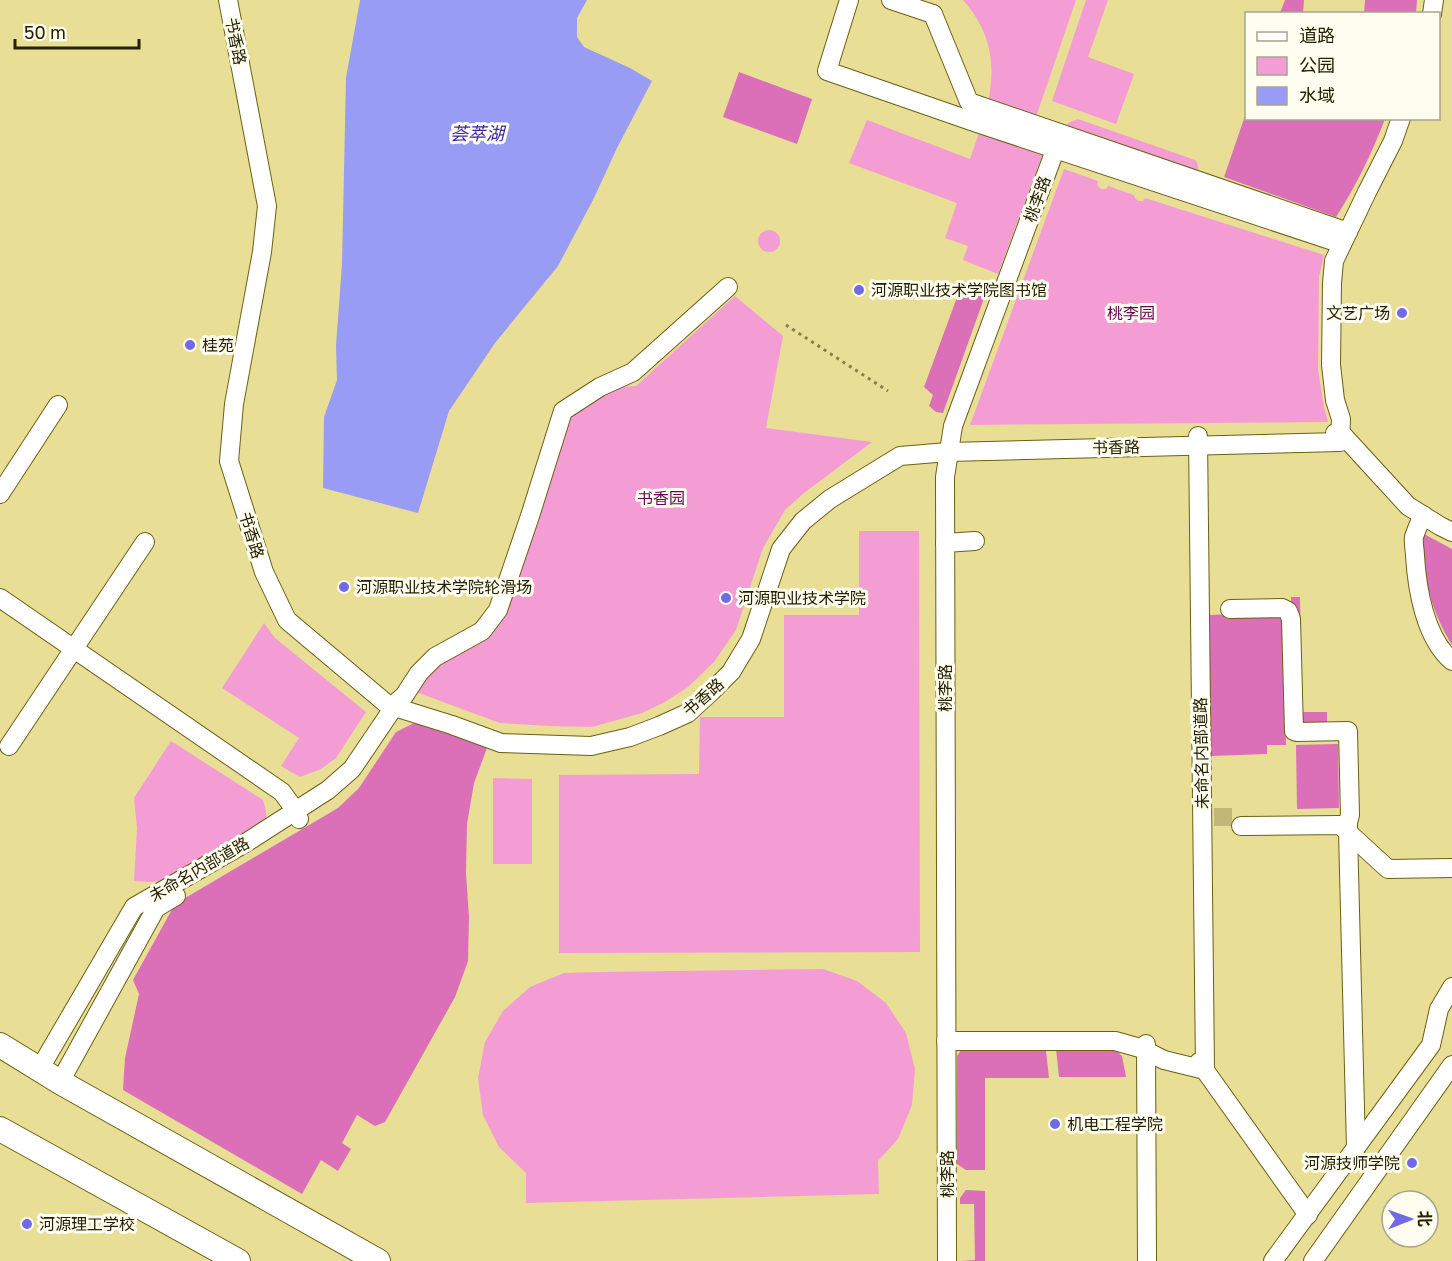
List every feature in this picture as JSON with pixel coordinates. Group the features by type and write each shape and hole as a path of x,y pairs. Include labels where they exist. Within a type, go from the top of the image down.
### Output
{"main road":[{"path":"0,1045 39,1070 378,1261"},
{"path":"0,1129 238,1261"}],"street":[{"name":"书香路","path":"228,0 267,206 262,252 234,404 229,462 264,572 288,620 388,705 401,703"},
{"name":"书香路","path":"239,0 278,206 272,252 242,403 238,461 272,570 296,616 390,698 401,703 501,737 591,740 657,719 683,706 727,667 747,635 777,545 799,517 827,492 898,449 1337,437"},
{"path":"849,0 827,71 1063,143 1342,237"},
{"path":"891,0 936,7 969,102 1063,143"},
{"path":"1342,237 1393,120"},
{"path":"1400,120 1393,141 1329,259 1325,283 1324,365 1328,400 1337,437 1402,513 1452,532"},
{"name":"桃李路","path":"955,1261 951,1037 950,542 955,477 953,426 1063,143"},
{"name":"未命名内部道路","path":"39,1070 134,907 247,842 330,799 354,777 419,673 435,657 482,631 498,610 563,411 600,387 633,372 728,287"},
{"path":"0,494 58,405"},
{"name":"未命名内部道路","path":"1195,440 1204,821 1202,1066"},
{"path":"1421,519 1434,533 1452,542"},
{"path":"1421,519 1414,538 1416,578 1432,634 1445,655 1452,661"},
{"path":"950,542 975,541"},
{"path":"9,746 145,542"},
{"path":"0,598 282,792 297,815"},
{"path":"1230,609 1282,608 1288,611 1293,728 1295,732 1348,731 1360,1143"},
{"name":"未命名内部道路","path":"60,1082 156,908 297,815"},
{"path":"1241,821 1341,816 1388,869 1452,868"},
{"path":"1352,828 1389,859 1452,859"},
{"path":"1273,1261 1431,1045 1438,1010 1452,987"},
{"path":"951,1037 1114,1041 1147,1048 1202,1066 1308,1215"},
{"name":"桃李路","path":"947,1261 951,1037"},
{"path":"1147,1048 1147,1261"},
{"path":"1317,1261 1452,1065"},
{"path":"1317,1261 1452,1082"}],"path":[{"path":"786,325 888,391"}],"green space":[{"path":"963,0 1076,0 1035,120 988,103 991,75 989,48 980,24"},
{"path":"1086,0 1108,0 1088,57 1134,74 1116,124 1052,101"},
{"path":"1078,119 1195,160 1198,165 1197,172 1196,174 1067,129 1068,123"},
{"path":"867,120 970,159 980,130 1044,150 998,274 963,260 968,246 945,238 957,203 849,163"},
{"name":"桃李园","path":"1064,169 1098,181 1097,185 1101,189 1106,189 1108,186 1134,195 1138,201 1143,201 1145,198 1324,255 1319,277 1318,370 1328,422 970,425"},
{"path":"769,230 777,233 780,241 777,249 769,252 761,249 758,241 761,233"},
{"name":"书香园","path":"735,296 783,336 766,428 872,442 785,510 763,548 736,630 714,662 688,687 665,702 642,713 592,727 500,723 416,692 440,663 487,637 568,420 582,405 617,387 636,386"},
{"path":"859,531 919,531 920,952 559,953 559,775 699,774 700,717 784,717 784,615 859,615"},
{"path":"264,623 275,638 366,712 336,758 321,769 300,777 281,766 299,738 222,688"},
{"path":"171,741 263,800 266,812 265,821 264,824 167,879 152,882 134,881 137,828 134,798"},
{"path":"493,778 532,779 532,864 493,864"},
{"path":"823,969 857,981 886,1003 906,1033 915,1069 912,1105 898,1139 878,1161 879,1194 526,1203 526,1173 499,1147 483,1115 478,1078 485,1042 503,1011 530,987 564,973"}],"shaded area":[{"path":"1285,0 1304,0 1303,12 1280,12"},
{"path":"1365,0 1417,0 1416,12 1364,12"},
{"path":"739,72 812,99 797,144 723,117"},
{"path":"1245,116 1245,120 1385,120 1363,169 1336,217 1224,177"},
{"path":"963,281 987,290 943,413 936,412 929,406 933,395 924,387"},
{"path":"1424,534 1452,549 1452,645 1438,619 1429,591 1424,563"},
{"path":"1291,597 1300,597 1302,712 1327,712 1327,724 1294,724"},
{"path":"1282,613 1286,745 1267,745 1267,754 1210,756 1207,615"},
{"path":"414,723 464,738 487,748 474,783 467,824 468,961 455,997 385,1122 375,1126 357,1115 342,1143 351,1149 338,1171 321,1160 302,1194 123,1090 125,1058 139,994 133,980 175,904 338,808 359,788 396,732"},
{"path":"1338,744 1339,808 1297,809 1296,745"},
{"path":"1059,1047 1116,1050 1122,1056 1126,1077 1059,1077 1056,1049"},
{"path":"1044,1048 1049,1078 985,1078 985,1170 966,1170 957,1164 957,1056 961,1050"},
{"path":"966,1190 985,1191 985,1261 961,1261 975,1260 974,1204 960,1204 960,1198"}],"water":[{"name":"荟萃湖","path":"360,0 587,0 577,18 577,37 584,47 652,81 558,266 495,343 449,411 418,513 323,488 324,417 337,380 336,346 342,264 346,78"}],"tunnel":[{"path":"1214,817 1241,817"}],"place":[{"name":"河源职业技术学院图书馆","path":"859,290"},
{"name":"文艺广场","path":"1402,313"},
{"name":"桂苑","path":"190,345"},
{"name":"河源职业技术学院轮滑场","path":"344,587"},
{"name":"河源职业技术学院","path":"726,598"},
{"name":"机电工程学院","path":"1055,1124"},
{"name":"河源技师学院","path":"1412,1163"},
{"name":"河源理工学校","path":"27,1224"}]}
